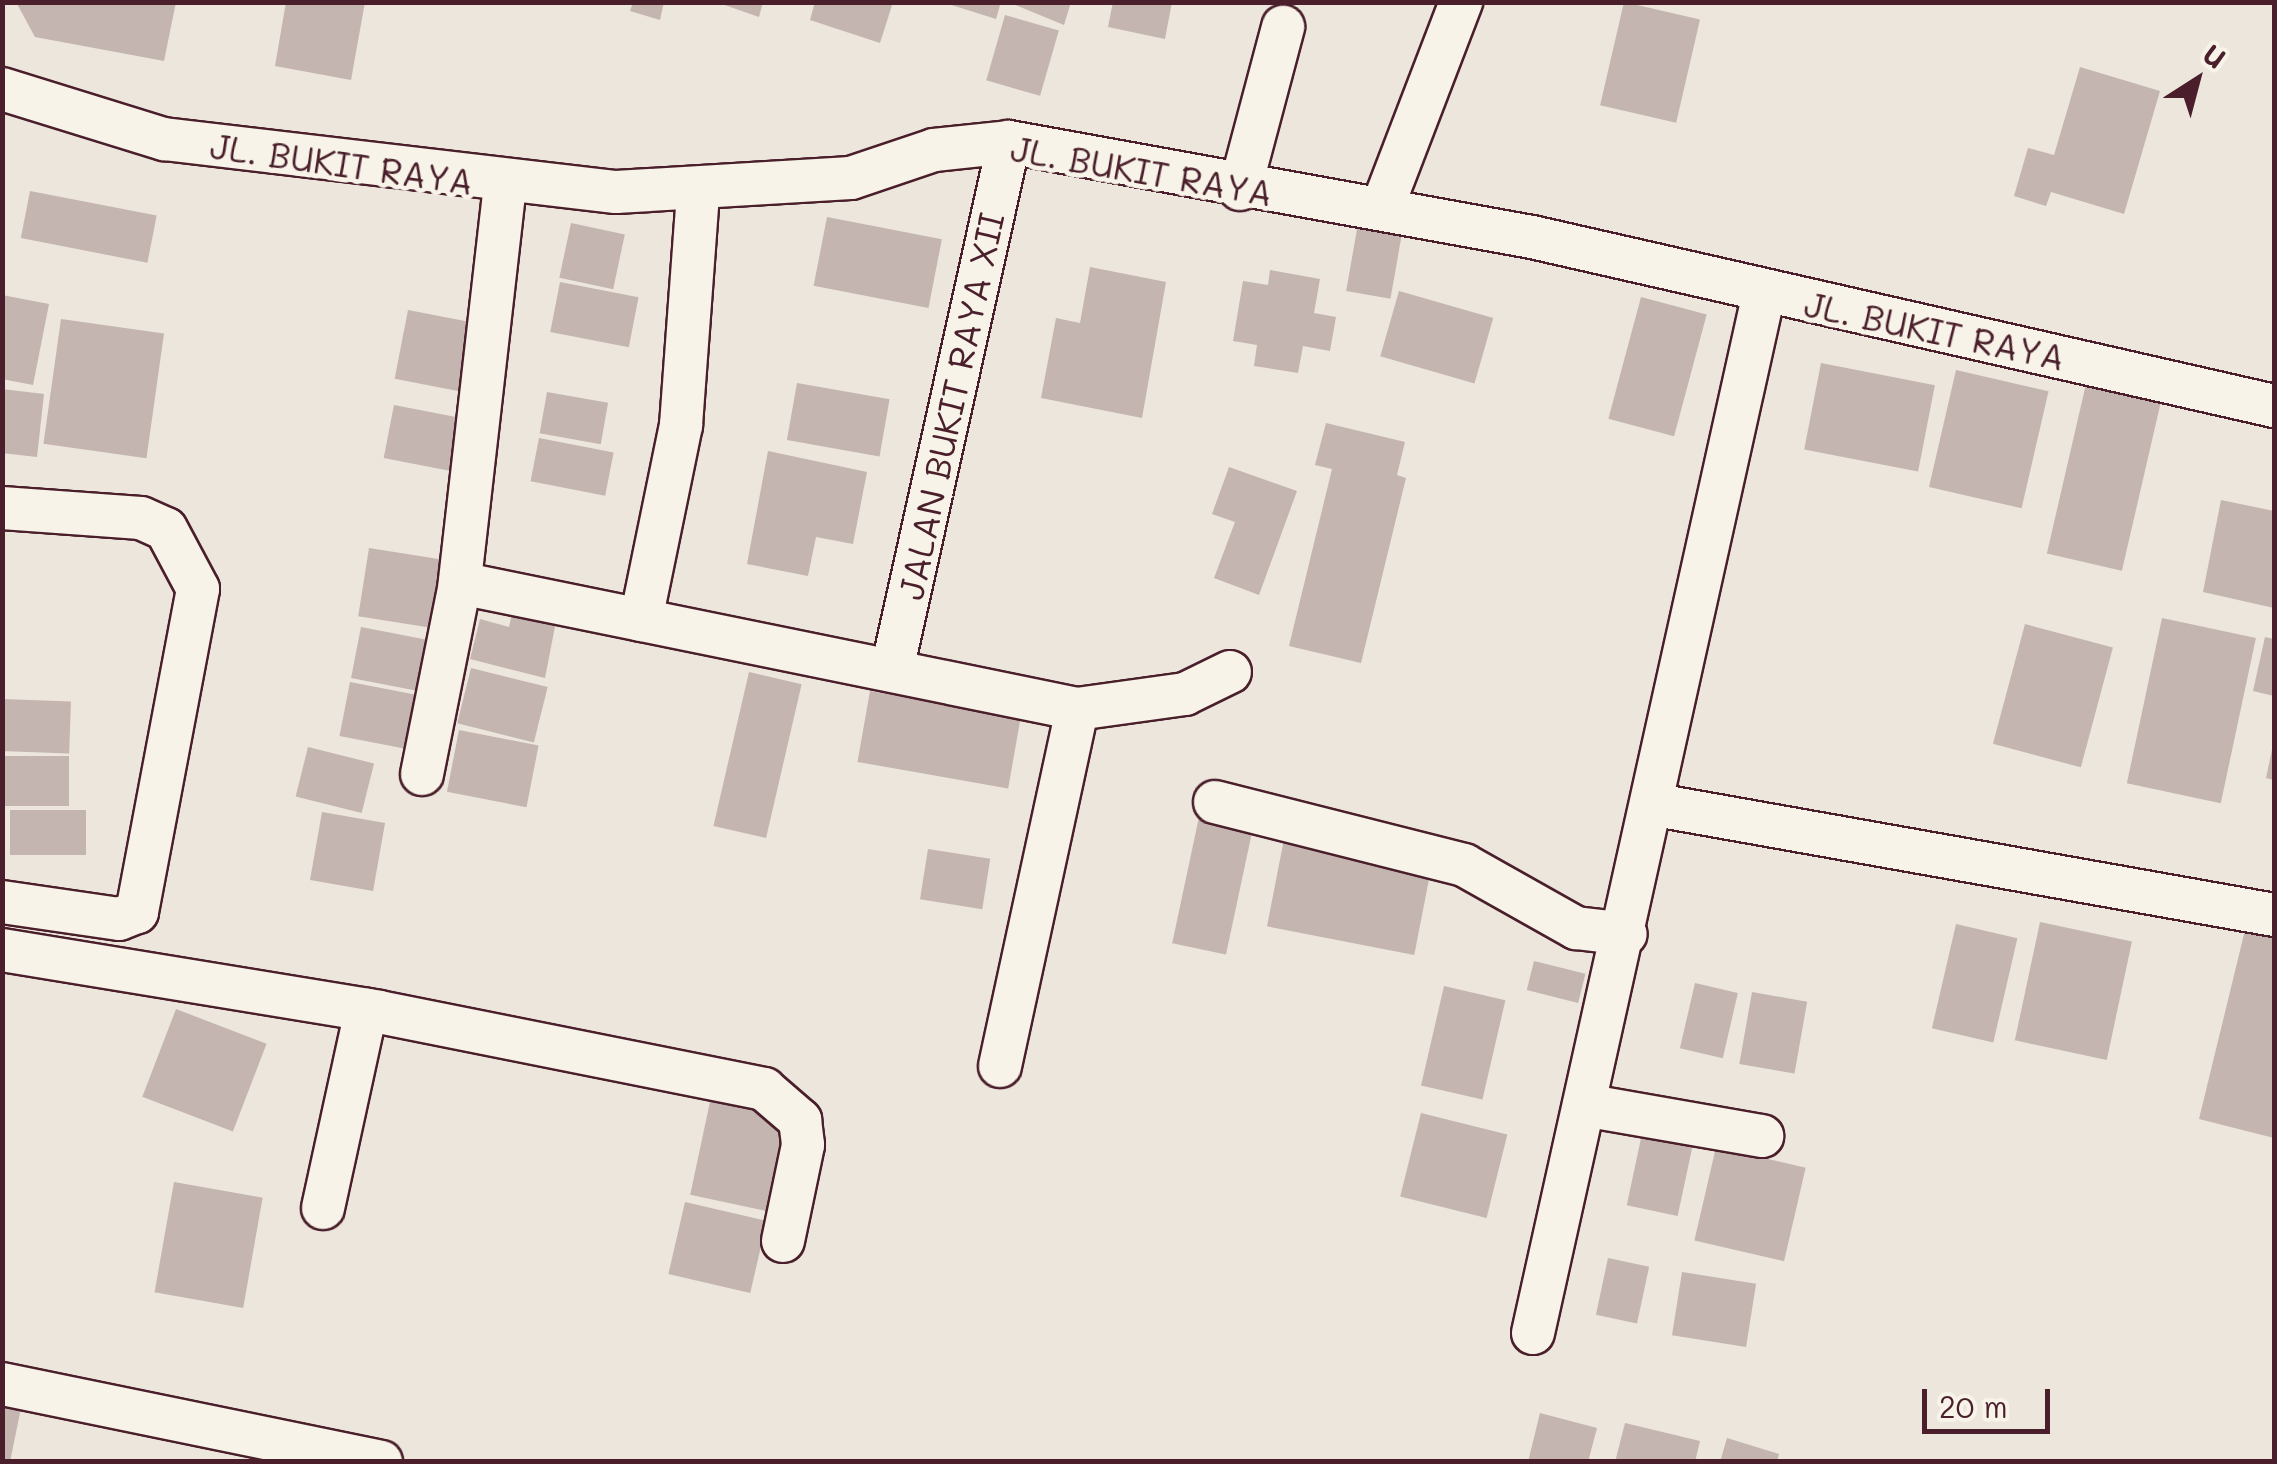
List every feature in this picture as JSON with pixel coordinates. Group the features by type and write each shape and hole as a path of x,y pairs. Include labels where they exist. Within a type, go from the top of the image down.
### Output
{"street":[{"path":"1382,208 1461,2"},
{"path":"1240,189 1283,27"},
{"name":"JL. BUKIT RAYA","path":"2,89 164,139 505,185 698,194 852,178 934,150 1009,142 1240,189 1382,208 2274,406"},
{"name":"JALAN BUKIT RAYA XII","path":"892,670 1009,142"},
{"path":"422,774 460,584 505,185"},
{"path":"641,620 680,425 698,194"},
{"path":"1533,1333 1656,805 1764,292"},
{"path":"2,508 141,518 166,529 198,590 137,912 119,919 2,902"},
{"path":"460,584 1076,709 1185,694 1230,672"},
{"path":"1000,1066 1076,709"},
{"path":"1215,802 1464,865 1576,928 1626,934"},
{"path":"1656,805 2274,915"},
{"path":"2,950 366,1010 764,1089 800,1120 803,1145 783,1241"},
{"path":"323,1208 366,1010"},
{"path":"1584,1105 1762,1136"},
{"path":"2,1384 380,1462"}],"building":[{"path":"16,2 176,2 164,61 35,37"},
{"path":"286,2 365,2 351,80 275,66"},
{"path":"633,2 664,2 660,20 630,11"},
{"path":"716,2 763,2 759,17"},
{"path":"815,2 893,2 880,43 810,20"},
{"path":"942,2 1001,2 996,19"},
{"path":"1008,2 1071,2 1064,25"},
{"path":"1113,2 1172,2 1165,39 1108,27"},
{"path":"1624,2 1700,20 1676,123 1600,105"},
{"path":"1005,15 1059,30 1040,96 986,80"},
{"path":"2080,67 2160,91 2124,214 2051,192 2046,206 2014,196 2028,148 2054,155"},
{"path":"30,191 157,216 147,263 21,238"},
{"path":"827,217 942,239 928,308 814,286"},
{"path":"1359,218 1403,226 1390,299 1346,291"},
{"path":"571,223 625,234 613,289 559,278"},
{"path":"1090,267 1166,282 1142,418 1041,398 1056,318 1080,323"},
{"path":"1270,270 1320,279 1314,313 1336,317 1330,351 1303,346 1298,373 1254,366 1257,345 1233,341 1243,281 1268,285"},
{"path":"560,282 639,297 629,347 550,332"},
{"path":"1399,291 1493,318 1474,383 1380,356"},
{"path":"2,295 49,304 33,385 2,379"},
{"path":"1641,297 1707,315 1674,436 1608,419"},
{"path":"408,310 482,324 468,393 395,379"},
{"path":"61,319 164,333 146,458 43,444"},
{"path":"1821,363 1935,385 1918,472 1804,449"},
{"path":"1956,370 2049,391 2022,508 1929,487"},
{"path":"797,383 890,399 880,456 787,440"},
{"path":"2086,384 2161,401 2122,571 2047,554"},
{"path":"2,389 44,394 37,457 2,453"},
{"path":"547,392 608,403 601,444 540,433"},
{"path":"394,405 473,420 462,473 384,458"},
{"path":"1326,423 1405,442 1397,475 1406,478 1361,663 1289,646 1332,469 1315,465"},
{"path":"539,438 614,453 605,496 531,481"},
{"path":"768,451 867,472 853,544 816,537 808,576 747,564"},
{"path":"1229,467 1297,491 1259,595 1214,578 1235,522 1212,514"},
{"path":"2221,500 2274,511 2274,608 2203,592"},
{"path":"369,548 448,561 437,629 358,616"},
{"path":"515,600 558,611 545,678 470,659 480,619 509,627"},
{"path":"2162,618 2256,638 2221,803 2127,783"},
{"path":"2025,624 2113,648 2081,767 1993,744"},
{"path":"361,627 431,641 421,692 351,678"},
{"path":"2265,637 2274,639 2274,696 2253,691"},
{"path":"471,668 548,687 534,742 457,723"},
{"path":"749,672 802,684 766,838 713,826"},
{"path":"350,682 435,699 425,753 340,736"},
{"path":"870,691 1021,718 1008,788 857,762"},
{"path":"2,699 71,701 69,753 2,751"},
{"path":"459,730 539,745 526,807 447,792"},
{"path":"2274,745 2274,780 2266,778"},
{"path":"308,747 374,763 362,813 296,796"},
{"path":"2,756 69,756 69,806 2,806"},
{"path":"10,810 86,810 86,855 10,855"},
{"path":"322,812 385,823 373,891 310,880"},
{"path":"1199,817 1253,828 1226,955 1172,943"},
{"path":"1284,839 1431,868 1414,955 1267,926"},
{"path":"928,849 990,859 982,909 920,899"},
{"path":"2040,922 2132,942 2107,1060 2015,1040"},
{"path":"1956,924 2017,938 1993,1042 1932,1028"},
{"path":"2246,926 2274,933 2274,1138 2199,1119"},
{"path":"1534,961 1585,974 1578,1003 1527,990"},
{"path":"1695,983 1738,993 1723,1058 1680,1048"},
{"path":"1444,986 1505,1000 1482,1100 1421,1085"},
{"path":"1752,992 1807,1002 1794,1074 1739,1064"},
{"path":"176,1009 267,1044 233,1132 142,1097"},
{"path":"711,1097 788,1113 767,1211 690,1195"},
{"path":"1421,1113 1507,1135 1487,1218 1400,1196"},
{"path":"1643,1129 1694,1140 1678,1216 1627,1205"},
{"path":"1716,1147 1806,1168 1784,1261 1694,1241"},
{"path":"174,1182 263,1198 243,1308 155,1292"},
{"path":"685,1202 767,1221 750,1293 668,1274"},
{"path":"1608,1258 1649,1267 1637,1323 1596,1315"},
{"path":"1682,1272 1756,1284 1746,1347 1672,1335"},
{"path":"2,1388 24,1393 10,1462 2,1462"},
{"path":"1540,1413 1597,1428 1588,1462 1528,1462"},
{"path":"1625,1423 1700,1441 1695,1462 1615,1462"},
{"path":"1727,1438 1779,1454 1777,1462 1720,1462"}]}
